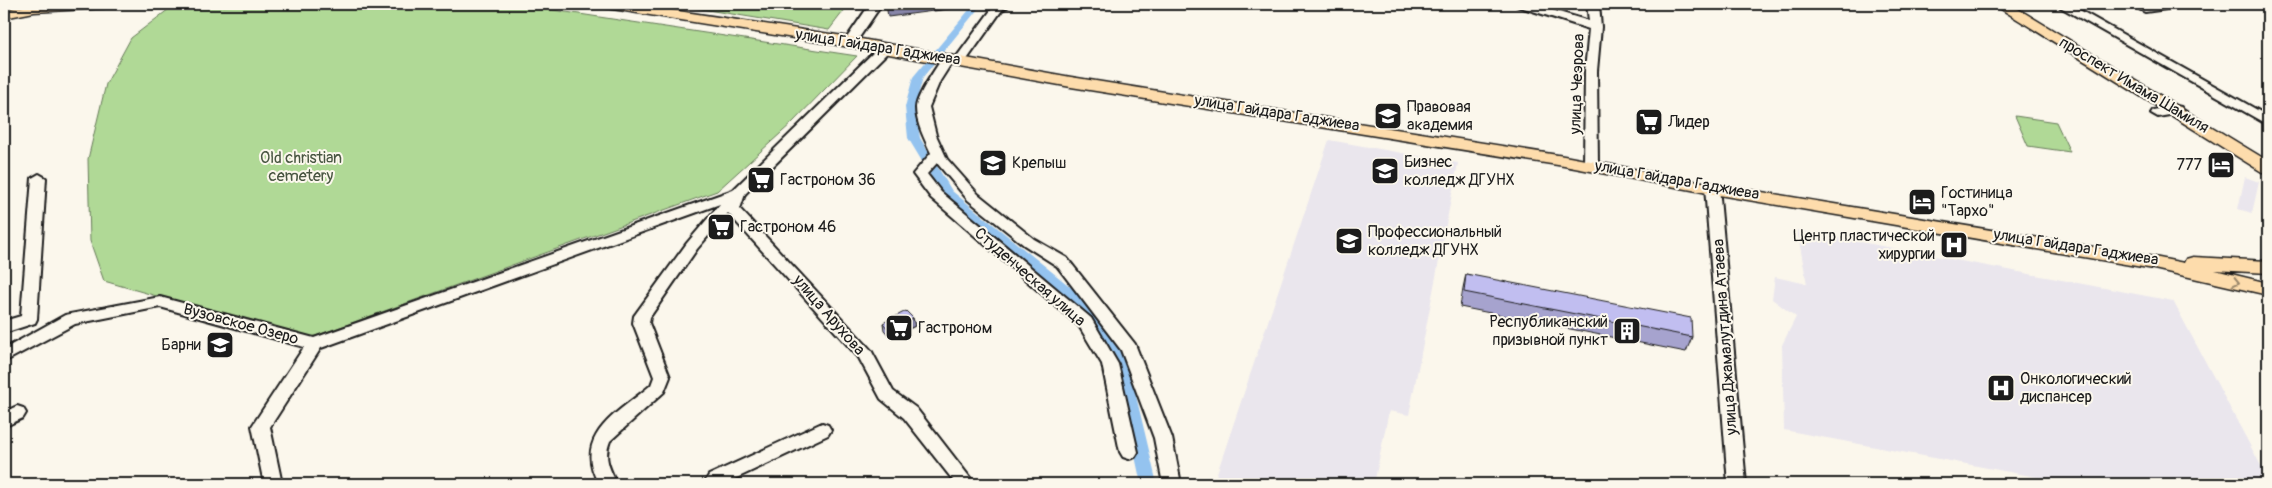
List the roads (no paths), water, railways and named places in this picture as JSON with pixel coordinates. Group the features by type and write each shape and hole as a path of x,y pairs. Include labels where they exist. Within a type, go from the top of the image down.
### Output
{"main road":[{"path":"4,5 35,7 87,4"},
{"path":"4,15 27,7 104,4"},
{"name":"улица Гайдара Гаджиева","path":"606,4 850,42"},
{"name":"улица Гайдара Гаджиева","path":"613,4 850,42 1071,82 1591,165 1713,188 2154,264 2268,289"},
{"name":"проспект Имама Шамиля","path":"2000,4 2268,168"},
{"name":"проспект Имама Шамиля","path":"2012,4 2268,153"},
{"name":"улица Гайдара Гаджиева","path":"1713,188 2152,261 2268,267"}],"street":[{"path":"850,42 876,4"},
{"path":"1006,4 998,8 934,81 922,107 930,135 941,160 973,197 1029,242 1062,262 1129,348 1163,438 1172,484"},
{"path":"1520,4 1595,27"},
{"name":"улица Чеэрова","path":"1591,165 1591,71 1595,27 1593,4"},
{"path":"2061,4 2268,121"},
{"path":"2134,4 2145,9 2181,4"},
{"path":"608,484 597,466 597,452 601,441 607,432 658,388 662,377 641,323 642,316 692,246 738,193 884,48"},
{"path":"2158,113 2176,110"},
{"name":"Студенческая улица","path":"938,153 920,174 936,195 1085,322 1110,364 1129,452"},
{"path":"4,326 29,319 39,178"},
{"name":"улица Джамалутдина Атаева","path":"1713,188 1736,484"},
{"path":"315,344 738,193"},
{"name":"улица Арухова","path":"738,193 733,210 865,354 887,395 910,413 966,484"},
{"name":"Вузовское Озеро","path":"4,356 71,319 160,302 315,344 261,426 273,484"},
{"path":"713,484 716,480 822,430"}],"waterway":[{"path":"981,4 975,7 918,77 910,107 914,138 947,193 1078,300 1122,362 1149,484"}],"place":[{"name":"Правовая академия","path":"1388,116"},
{"name":"Лидер","path":"1649,122"},
{"name":"Крепыш","path":"993,163"},
{"name":"777","path":"2221,165"},
{"name":"Бизнес колледж ДГУНХ","path":"1385,171"},
{"name":"Гастроном 36","path":"761,180"},
{"name":"Гостиница \"Тархо\"","path":"1922,202"},
{"name":"Гастроном 46","path":"721,227"},
{"name":"Профессиональный колледж ДГУНХ","path":"1349,241"},
{"name":"Центр пластической хирургии","path":"1954,245"},
{"name":"Гастроном","path":"899,328"},
{"name":"Республиканский призывной пункт","path":"1627,331"},
{"name":"Барни","path":"220,345"},
{"name":"Онкологический диспансер","path":"2001,388"}],"park label":[{"name":"Old сhristian cemetery","path":"301,167"}]}
